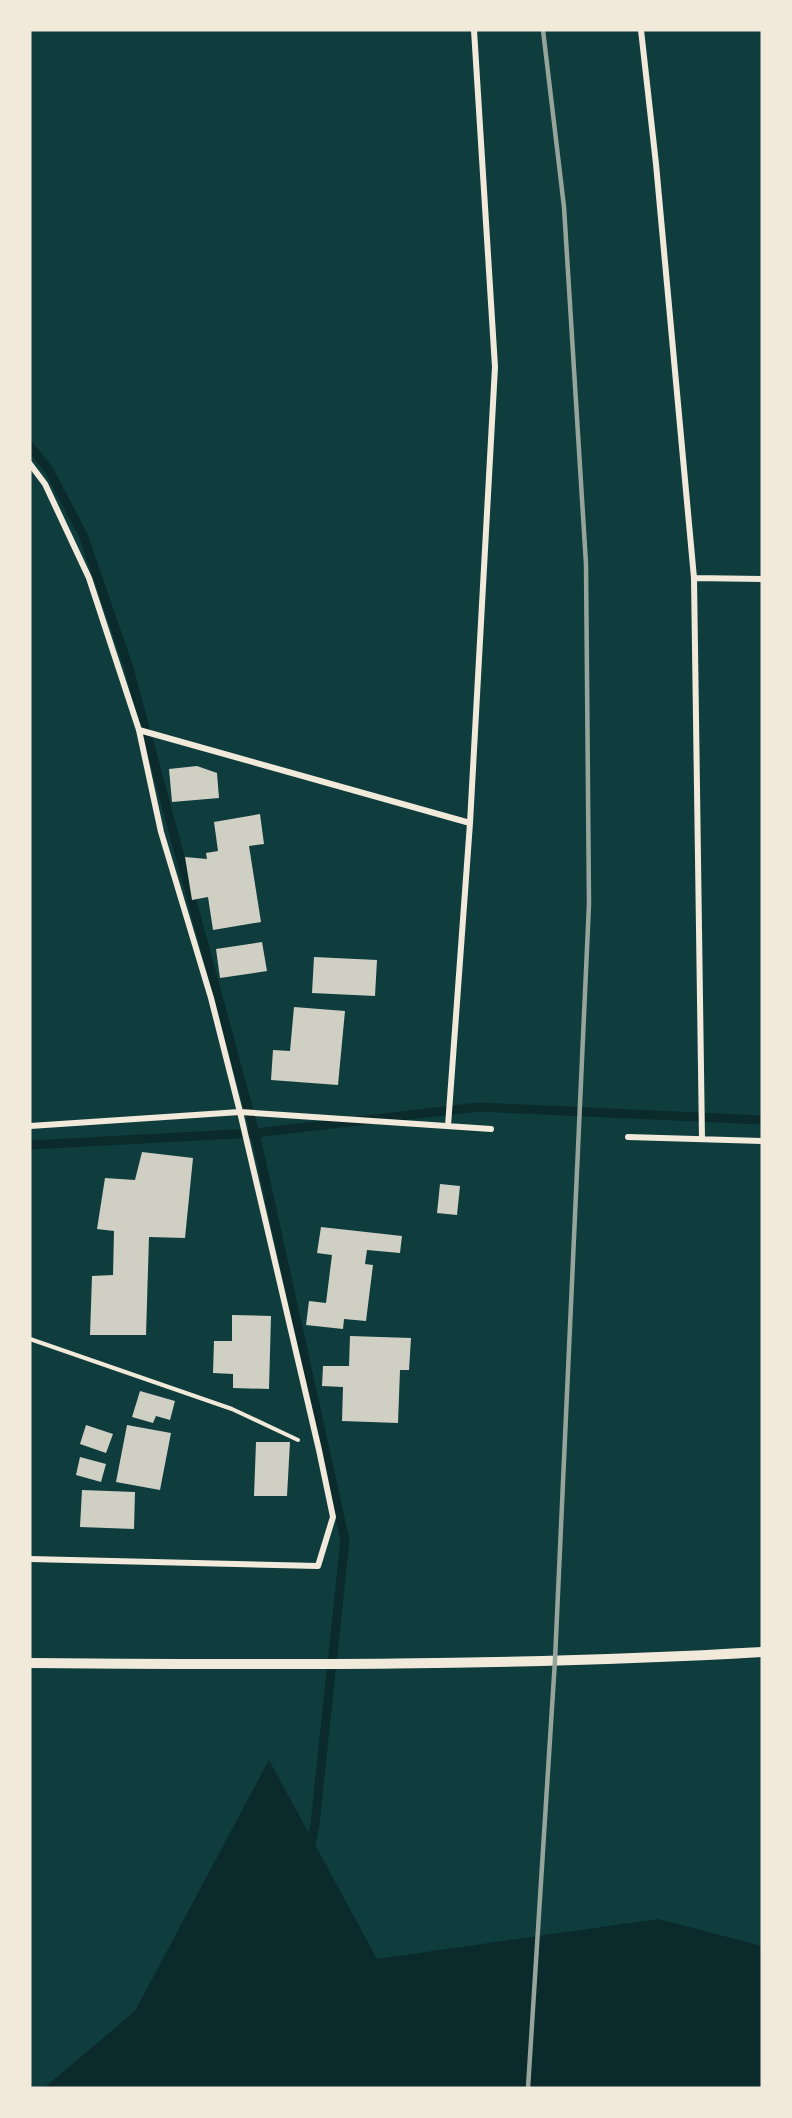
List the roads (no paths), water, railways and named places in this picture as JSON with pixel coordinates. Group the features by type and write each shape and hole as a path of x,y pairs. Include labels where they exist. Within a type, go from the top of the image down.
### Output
{"street":[{"path":"448,1126 470,823 495,367 474,30"},
{"path":"641,30 657,176 694,578 702,1139"},
{"path":"30,464 45,484 89,578 139,730 161,832 211,998 240,1112 333,1517 318,1566 30,1559"},
{"path":"694,578 762,579"},
{"path":"139,730 470,823"},
{"path":"30,1126 240,1112 491,1128"},
{"path":"628,1137 762,1141"},
{"path":"30,1663 263,1665 555,1660 762,1652"}],"water":[{"path":"269,1760 377,1959 658,1919 762,1946 762,2088 44,2088 135,2011"}],"waterway":[{"path":"30,446 49,470 83,535 128,665 255,1133 345,1540 315,1824 310,1850"},
{"path":"30,1145 255,1133 478,1107 762,1120"}],"railway":[{"path":"528,2088 555,1660 589,904 586,564 564,207 543,30"}]}
